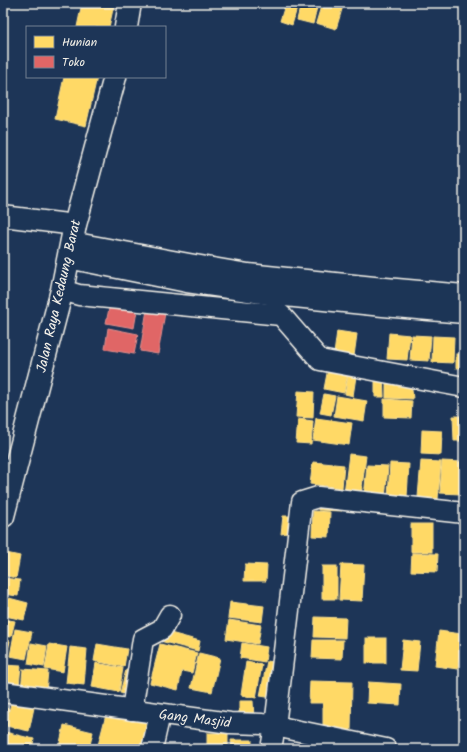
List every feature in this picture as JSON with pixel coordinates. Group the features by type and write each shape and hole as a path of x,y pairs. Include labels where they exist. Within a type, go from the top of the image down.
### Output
{"street":[{"path":"126,26 130,3"},
{"name":"Jalan Raya Kedaung Barat","path":"3,516 62,290 71,242 115,78"},
{"path":"3,216 108,258 187,282 275,295 313,290 464,295"},
{"path":"62,290 87,295 281,315 320,360 464,387"},
{"path":"313,290 464,313"},
{"path":"271,749 302,502 318,497 464,514"},
{"path":"132,710 143,639 162,629 170,615"},
{"name":"Gang Masjid","path":"3,692 230,723 275,726 386,749"},
{"path":"152,749 160,714"}],"building: Hunian":[{"path":"82,3 105,3 114,5 109,26 77,26"},
{"path":"301,3 318,3 313,24 297,20"},
{"path":"322,3 331,3 343,6 336,29 316,23"},
{"path":"285,5 297,8 292,25 280,21"},
{"path":"64,78 97,78 86,126 55,119"},
{"path":"337,331 357,334 354,356 334,354"},
{"path":"389,333 410,335 407,360 387,359"},
{"path":"412,335 431,336 429,361 410,360"},
{"path":"433,336 454,337 453,363 432,362"},
{"path":"456,354 464,354 464,368 456,368"},
{"path":"329,363 349,367 344,393 324,389"},
{"path":"349,368 357,370 353,396 345,394"},
{"path":"386,374 411,380 413,399 386,398"},
{"path":"375,376 383,376 384,397 375,397"},
{"path":"298,391 314,392 313,418 296,417"},
{"path":"324,394 335,396 331,415 320,413"},
{"path":"337,396 367,401 364,421 334,416"},
{"path":"384,399 412,401 411,418 384,417"},
{"path":"453,416 464,416 464,441 454,441"},
{"path":"316,418 352,423 349,445 313,440"},
{"path":"298,419 313,421 311,444 296,443"},
{"path":"422,430 442,431 441,455 421,454"},
{"path":"349,454 366,456 361,495 344,493"},
{"path":"421,461 441,462 438,499 418,497"},
{"path":"442,461 462,462 460,494 440,493"},
{"path":"313,462 344,465 342,488 310,484"},
{"path":"390,463 409,464 407,497 388,496"},
{"path":"367,465 388,466 385,499 364,498"},
{"path":"318,500 342,501 342,511 318,510"},
{"path":"313,511 330,512 329,537 312,536"},
{"path":"283,516 297,516 294,532 281,534"},
{"path":"411,524 432,524 432,552 411,552"},
{"path":"6,553 20,556 16,578 3,575"},
{"path":"412,553 438,554 437,572 411,571"},
{"path":"245,564 267,565 266,581 244,581"},
{"path":"341,564 364,565 362,601 339,600"},
{"path":"322,566 337,566 337,599 322,599"},
{"path":"3,578 20,580 18,596 3,594"},
{"path":"9,598 28,603 24,620 5,616"},
{"path":"230,602 264,606 262,622 228,618"},
{"path":"315,617 346,618 345,638 314,637"},
{"path":"3,619 15,621 11,637 3,635"},
{"path":"229,620 261,625 258,644 226,639"},
{"path":"15,629 32,632 26,659 10,656"},
{"path":"163,631 200,641 198,651 160,641"},
{"path":"439,631 462,634 458,669 435,666"},
{"path":"366,638 386,638 386,663 366,663"},
{"path":"3,639 10,641 5,663 3,662"},
{"path":"313,640 343,640 342,659 312,658"},
{"path":"403,640 420,642 417,671 400,670"},
{"path":"31,643 47,646 44,667 28,664"},
{"path":"242,643 267,647 265,662 240,658"},
{"path":"49,644 67,647 63,672 45,669"},
{"path":"97,644 127,649 124,667 94,661"},
{"path":"160,644 197,653 192,673 182,671 178,690 150,683"},
{"path":"70,647 87,649 84,685 66,683"},
{"path":"199,653 220,658 212,692 191,688"},
{"path":"267,661 279,663 273,698 260,696"},
{"path":"246,662 262,665 256,698 241,695"},
{"path":"96,663 123,668 119,692 92,687"},
{"path":"3,665 21,666 19,686 3,684"},
{"path":"23,669 48,671 46,692 21,690"},
{"path":"126,670 136,673 130,695 120,693"},
{"path":"310,681 352,682 351,731 323,730 323,703 309,703"},
{"path":"368,682 401,684 400,705 367,703"},
{"path":"12,698 35,703 29,731 6,726"},
{"path":"239,701 253,701 254,718 239,718"},
{"path":"3,707 9,709 4,727 3,727"},
{"path":"107,711 151,722 144,749 97,749"},
{"path":"64,725 93,732 89,749 66,749 59,747"},
{"path":"5,732 34,739 32,749 3,748"},
{"path":"207,733 228,733 228,749 207,749"},
{"path":"231,740 252,740 252,749 232,749"},
{"path":"300,742 321,744 345,749 300,749"}],"building: Toko":[{"path":"111,299 138,305 134,328 106,323"},
{"path":"148,304 166,307 158,354 140,351"},
{"path":"108,328 138,334 134,354 105,349"}]}
